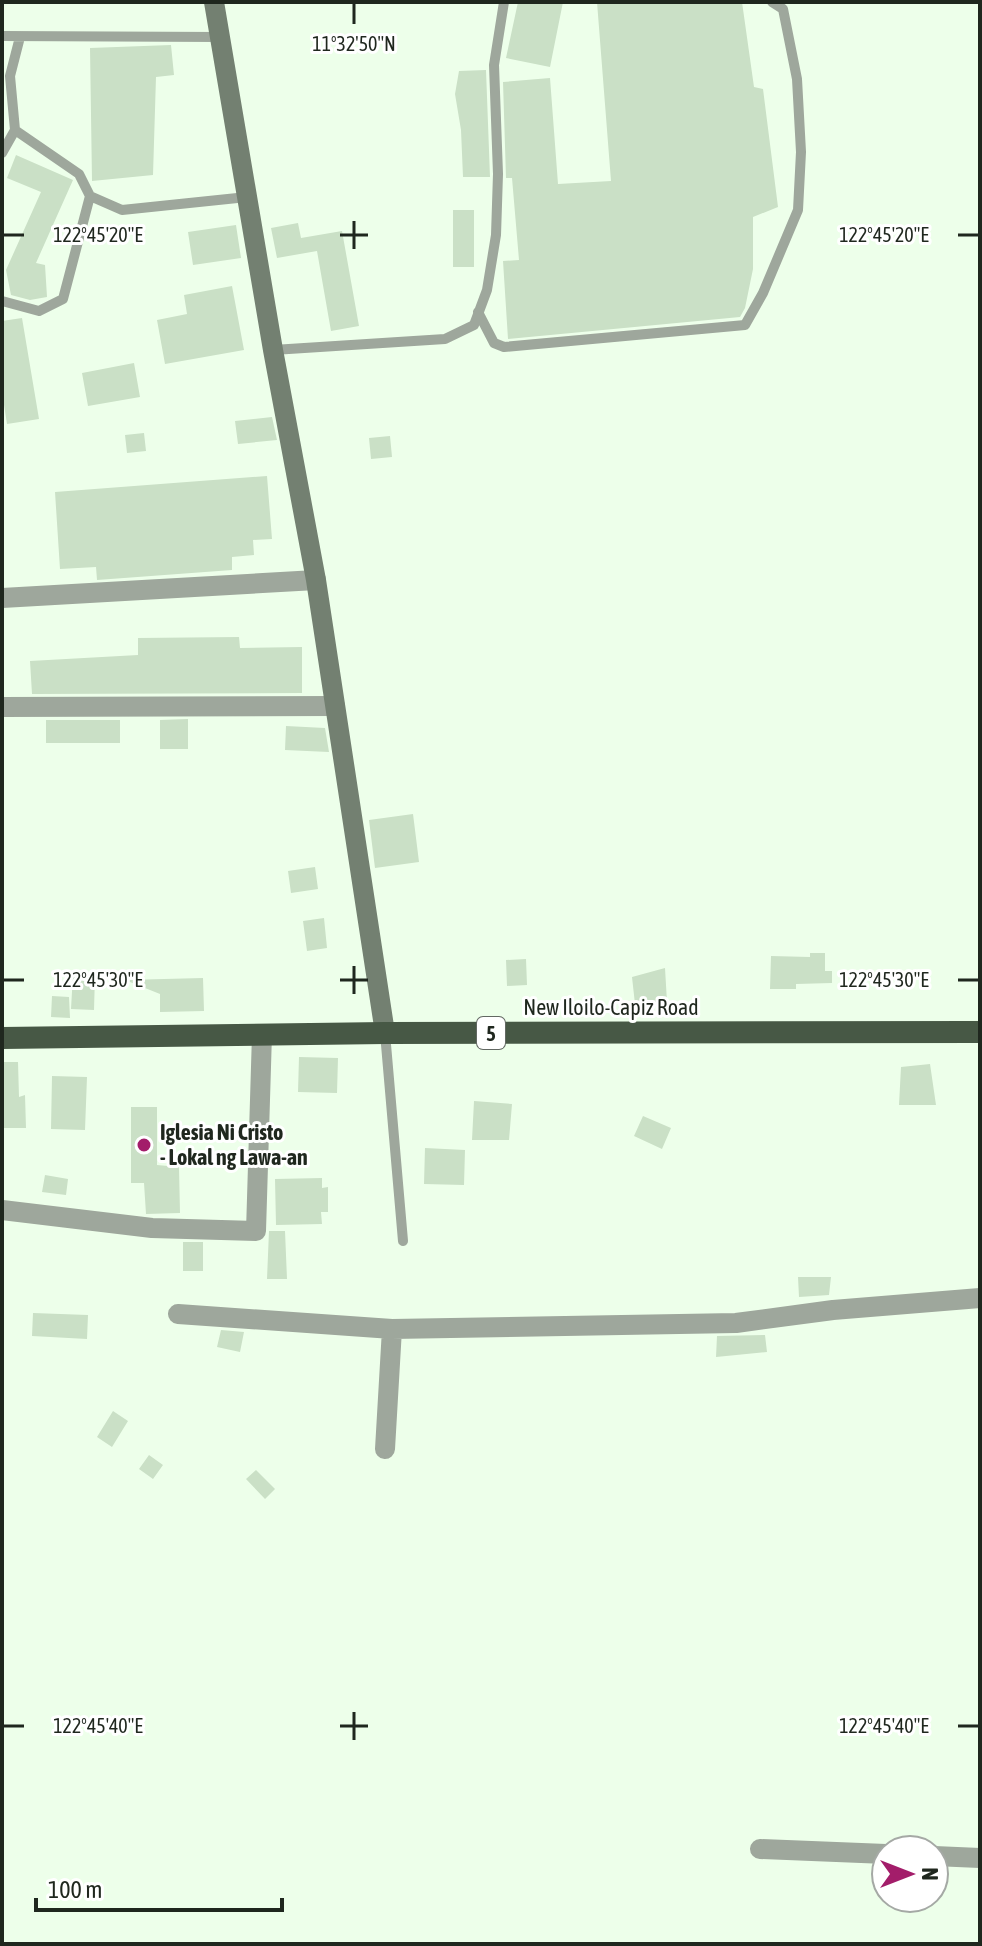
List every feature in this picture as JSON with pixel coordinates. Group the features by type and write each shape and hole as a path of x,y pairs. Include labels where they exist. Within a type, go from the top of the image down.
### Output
{"highway":[{"name":"New Iloilo-Capiz Road","path":"2,1038 385,1033 980,1032"}],"main road":[{"path":"214,2 316,580 385,1033"}],"street":[{"path":"2,598 316,580"},
{"path":"2,707 335,706"},
{"path":"2,1210 152,1228 256,1231 262,1034"},
{"path":"178,1314 392,1329 736,1323 833,1310 980,1298"},
{"path":"385,1449 392,1329"},
{"path":"760,1849 870,1853"},
{"path":"950,1857 980,1858"}],"lane":[{"path":"273,350 445,339 474,325 487,290 496,235 498,174 494,65 504,2"},
{"path":"478,312 494,343 504,347 745,325 763,293 798,210 801,152 797,79 783,9 772,2"},
{"path":"2,36 220,37"},
{"path":"2,153 15,130 10,76 20,37"},
{"path":"15,130 79,174 90,196 122,210 247,197"},
{"path":"2,301 39,311 63,299 90,196"},
{"path":"385,1033 403,1241"}],"building":[{"path":"518,2 563,2 550,67 506,58"},
{"path":"597,2 742,2 754,87 763,89 778,207 753,217 753,269 745,308 740,317 508,339 503,261 519,260 512,178 506,178 503,82 550,78 558,184 611,181"},
{"path":"171,45 174,75 156,77 153,175 92,181 90,48"},
{"path":"486,70 490,177 463,177 461,130 455,94 459,71"},
{"path":"16,155 73,180 36,263 45,265 47,297 30,300 11,295 6,270 41,192 7,178"},
{"path":"453,210 474,210 474,267 453,267"},
{"path":"298,223 301,238 342,231 359,326 331,331 317,251 277,258 271,228"},
{"path":"236,225 241,258 193,265 188,232"},
{"path":"232,286 244,350 165,364 157,320 187,314 184,295"},
{"path":"22,318 39,419 7,424 2,392 2,321"},
{"path":"134,363 140,397 88,406 82,373"},
{"path":"272,417 277,440 238,444 235,421"},
{"path":"144,433 146,451 127,453 125,435"},
{"path":"390,436 392,457 371,459 369,438"},
{"path":"267,476 272,539 253,540 254,555 232,557 232,570 97,580 96,567 60,569 55,492"},
{"path":"239,637 240,648 302,647 302,693 32,694 30,661 138,655 138,638"},
{"path":"188,719 188,749 160,749 160,720"},
{"path":"46,720 120,720 120,743 46,743"},
{"path":"286,726 325,728 329,752 285,750"},
{"path":"413,814 419,862 375,868 369,820"},
{"path":"315,867 318,889 291,893 288,871"},
{"path":"324,918 327,948 307,951 303,921"},
{"path":"810,953 825,953 825,971 832,971 832,983 796,984 796,989 770,989 771,956 810,957"},
{"path":"526,959 527,985 507,986 506,960"},
{"path":"665,968 667,1002 635,1004 632,977"},
{"path":"73,974 95,975 94,1010 71,1009"},
{"path":"203,978 204,1011 160,1012 160,994 125,980"},
{"path":"52,996 69,997 70,1018 51,1017"},
{"path":"299,1057 338,1058 337,1093 298,1092"},
{"path":"2,1062 18,1062 19,1097 25,1095 26,1128 2,1128"},
{"path":"930,1064 936,1105 899,1105 901,1067"},
{"path":"52,1076 87,1077 85,1130 51,1129"},
{"path":"474,1101 512,1104 509,1140 472,1140"},
{"path":"131,1107 157,1107 157,1165 179,1167 180,1213 146,1214 144,1183 131,1183"},
{"path":"643,1116 671,1128 662,1149 634,1136"},
{"path":"425,1148 465,1150 464,1185 424,1184"},
{"path":"45,1175 68,1179 66,1195 42,1192"},
{"path":"322,1178 322,1188 328,1187 328,1212 321,1212 322,1224 276,1225 275,1179"},
{"path":"269,1231 285,1231 287,1279 267,1279"},
{"path":"183,1242 203,1242 203,1271 183,1271"},
{"path":"798,1277 831,1277 829,1295 799,1297"},
{"path":"33,1313 88,1315 87,1339 32,1336"},
{"path":"221,1330 244,1332 240,1352 217,1347"},
{"path":"765,1335 767,1352 716,1357 717,1336"},
{"path":"113,1411 128,1421 112,1447 97,1437"},
{"path":"149,1455 163,1465 153,1479 139,1469"},
{"path":"256,1470 275,1489 265,1499 246,1479"}],"place":[{"name":"Iglesia Ni Cristo - Lokal ng Lawa-an","path":"144,1145"}]}
